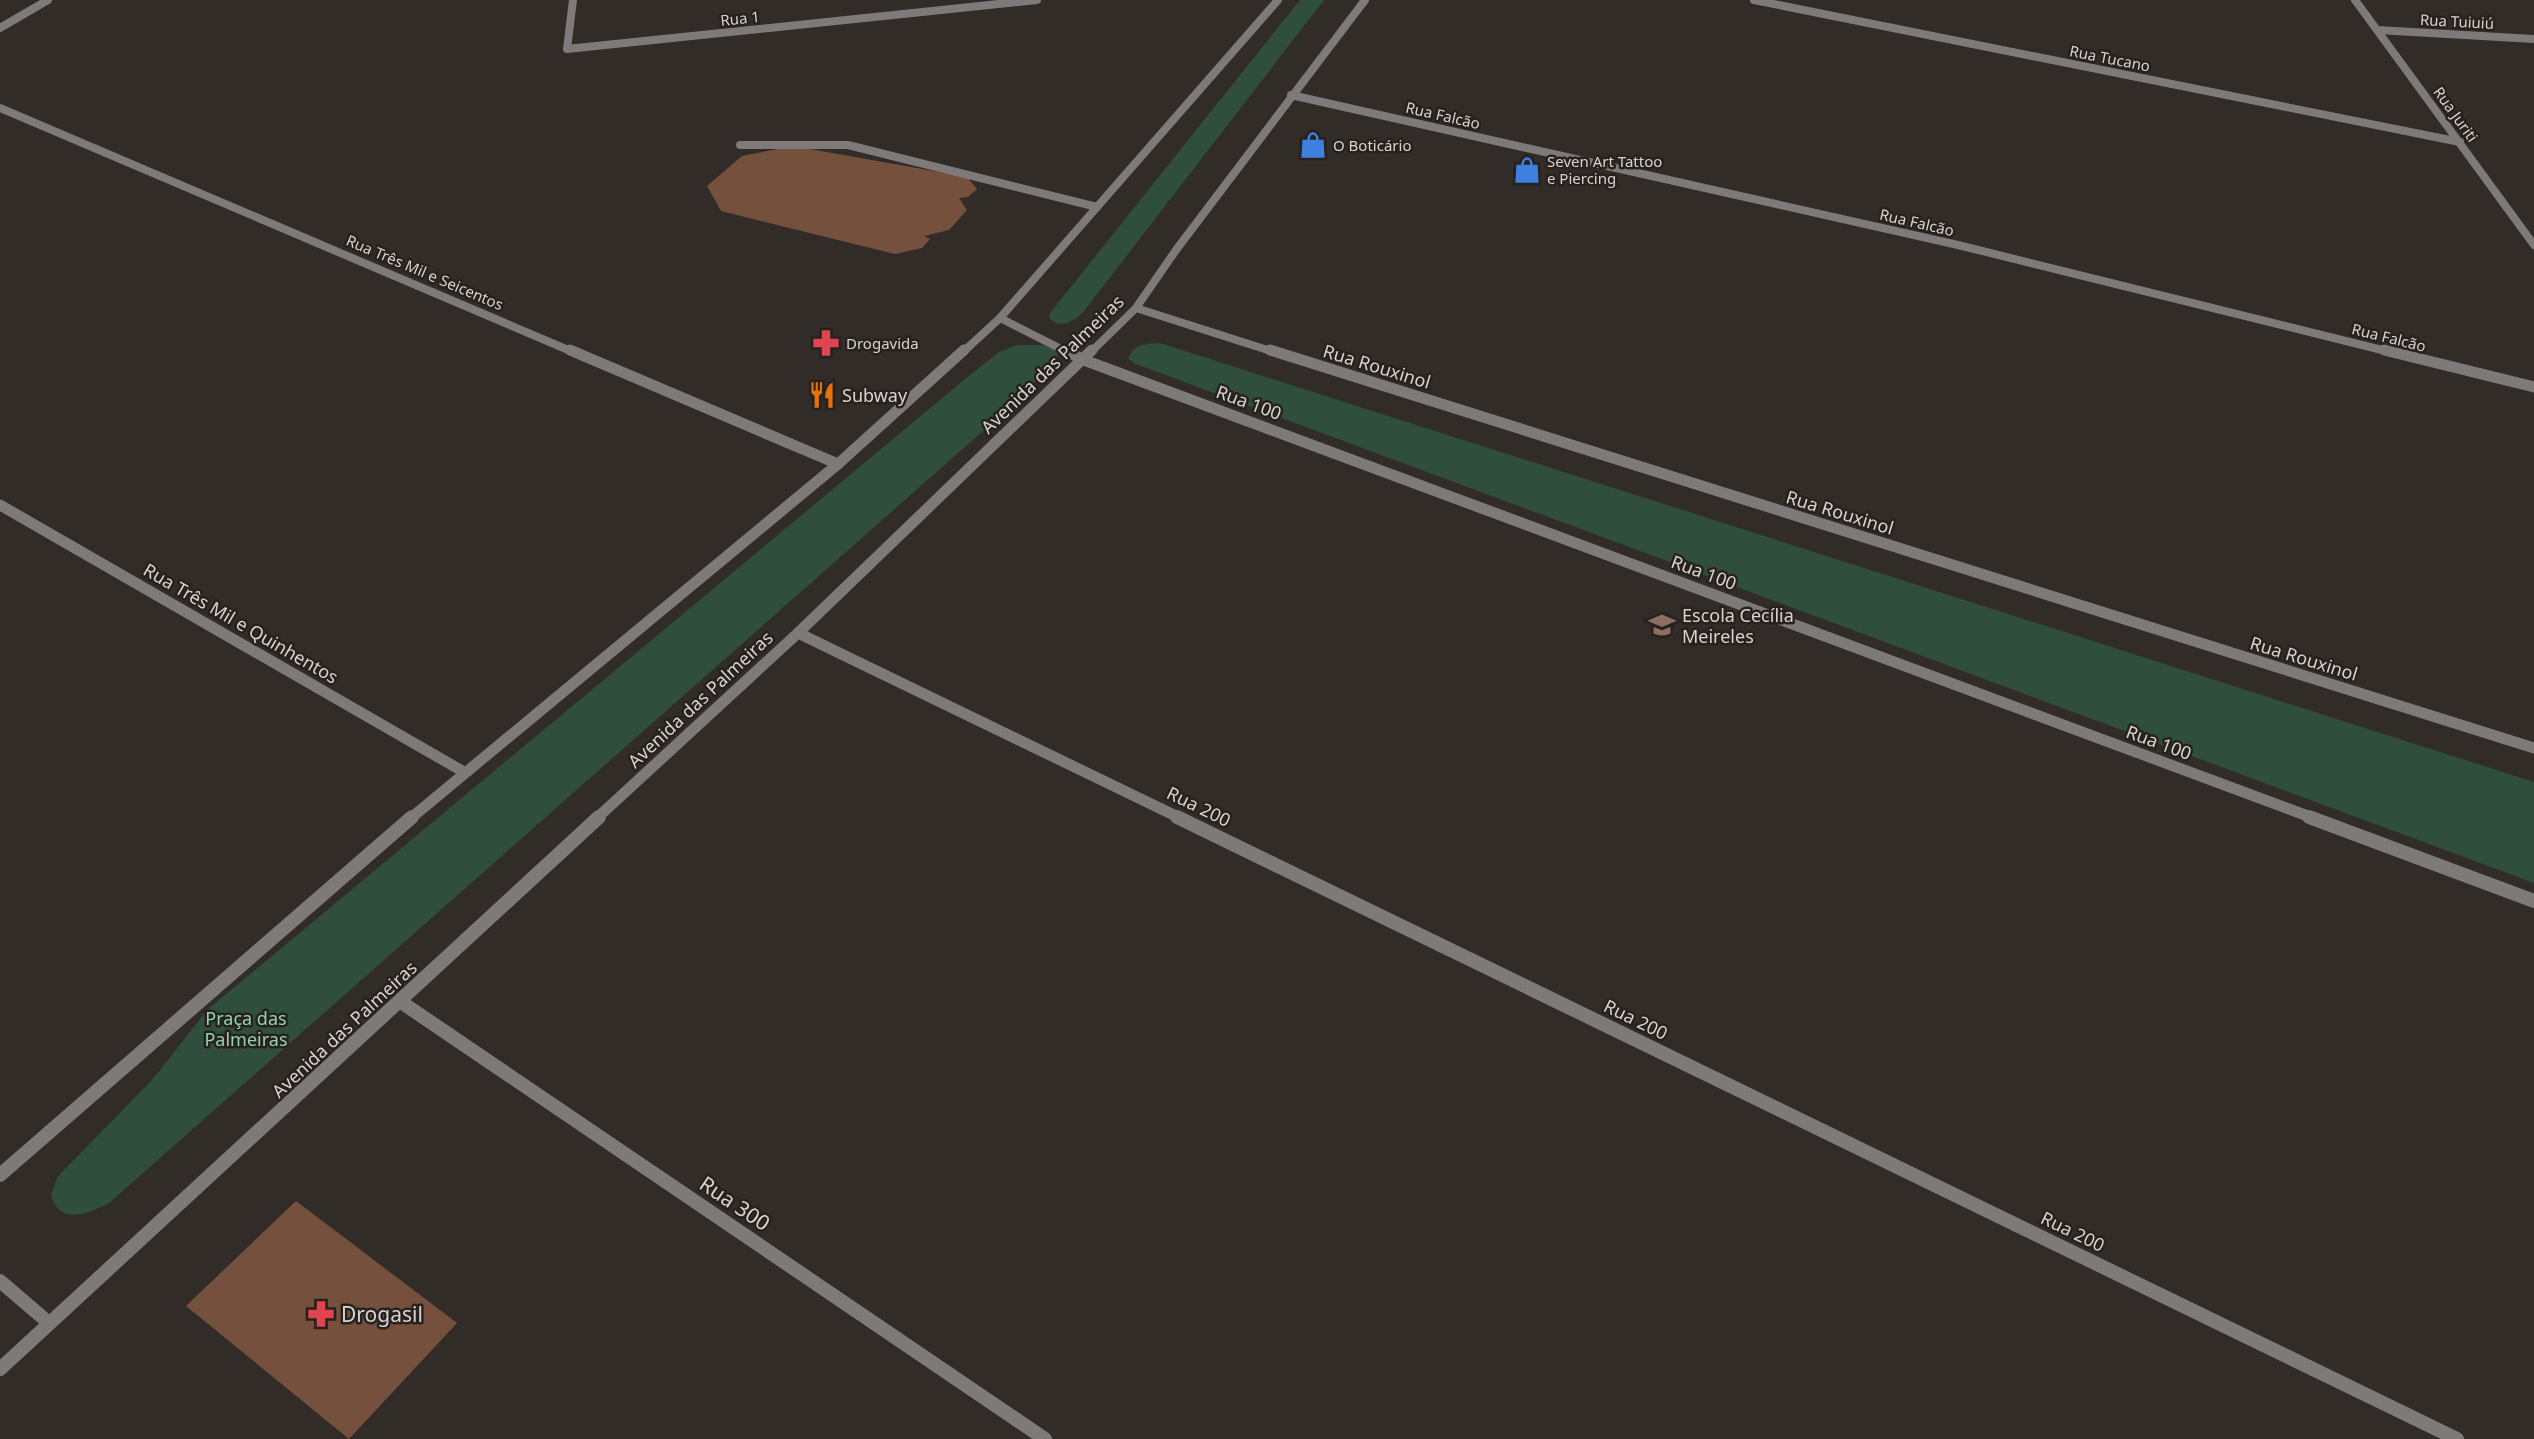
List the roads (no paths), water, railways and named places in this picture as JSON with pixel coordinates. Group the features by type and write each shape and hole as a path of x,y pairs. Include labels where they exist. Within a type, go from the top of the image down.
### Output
{"street":[{"path":"0,28 48,0"},
{"name":"Rua 1","path":"573,0 567,49 1037,0"},
{"path":"0,1175 464,772 838,465 1000,318 1278,0"},
{"name":"Avenida das Palmeiras","path":"0,1369 401,1002 798,633 1136,308 1291,95 1365,0"},
{"name":"Rua Tucano","path":"1754,0 2460,142"},
{"name":"Rua Juriti","path":"2355,0 2534,245"},
{"name":"Rua Tuiuiú","path":"2378,30 2534,39"},
{"name":"Rua Falcão","path":"1291,95 1958,245 2534,387"},
{"name":"Rua Três Mil e Seicentos","path":"0,108 838,465"},
{"path":"740,145 848,145 1097,207"},
{"name":"Rua Rouxinol","path":"1136,308 2534,748"},
{"name":"Rua 100","path":"1000,318 1084,360 2534,902"},
{"name":"Rua Três Mil e Quinhentos","path":"0,505 464,772"},
{"name":"Rua 200","path":"798,633 2457,1439"},
{"name":"Rua 300","path":"401,1002 1045,1439"},
{"path":"0,1281 49,1323"}],"place":[{"name":"O Boticário","path":"1313,145"},
{"name":"Seven Art Tattoo e Piercing","path":"1527,170"},
{"name":"Drogavida","path":"826,343"},
{"name":"Subway","path":"822,395"},
{"name":"Escola Cecília Meireles","path":"1662,625"},
{"name":"Drogasil","path":"321,1314"}],"park label":[{"name":"Praça das Palmeiras","path":"246,1028"}]}
